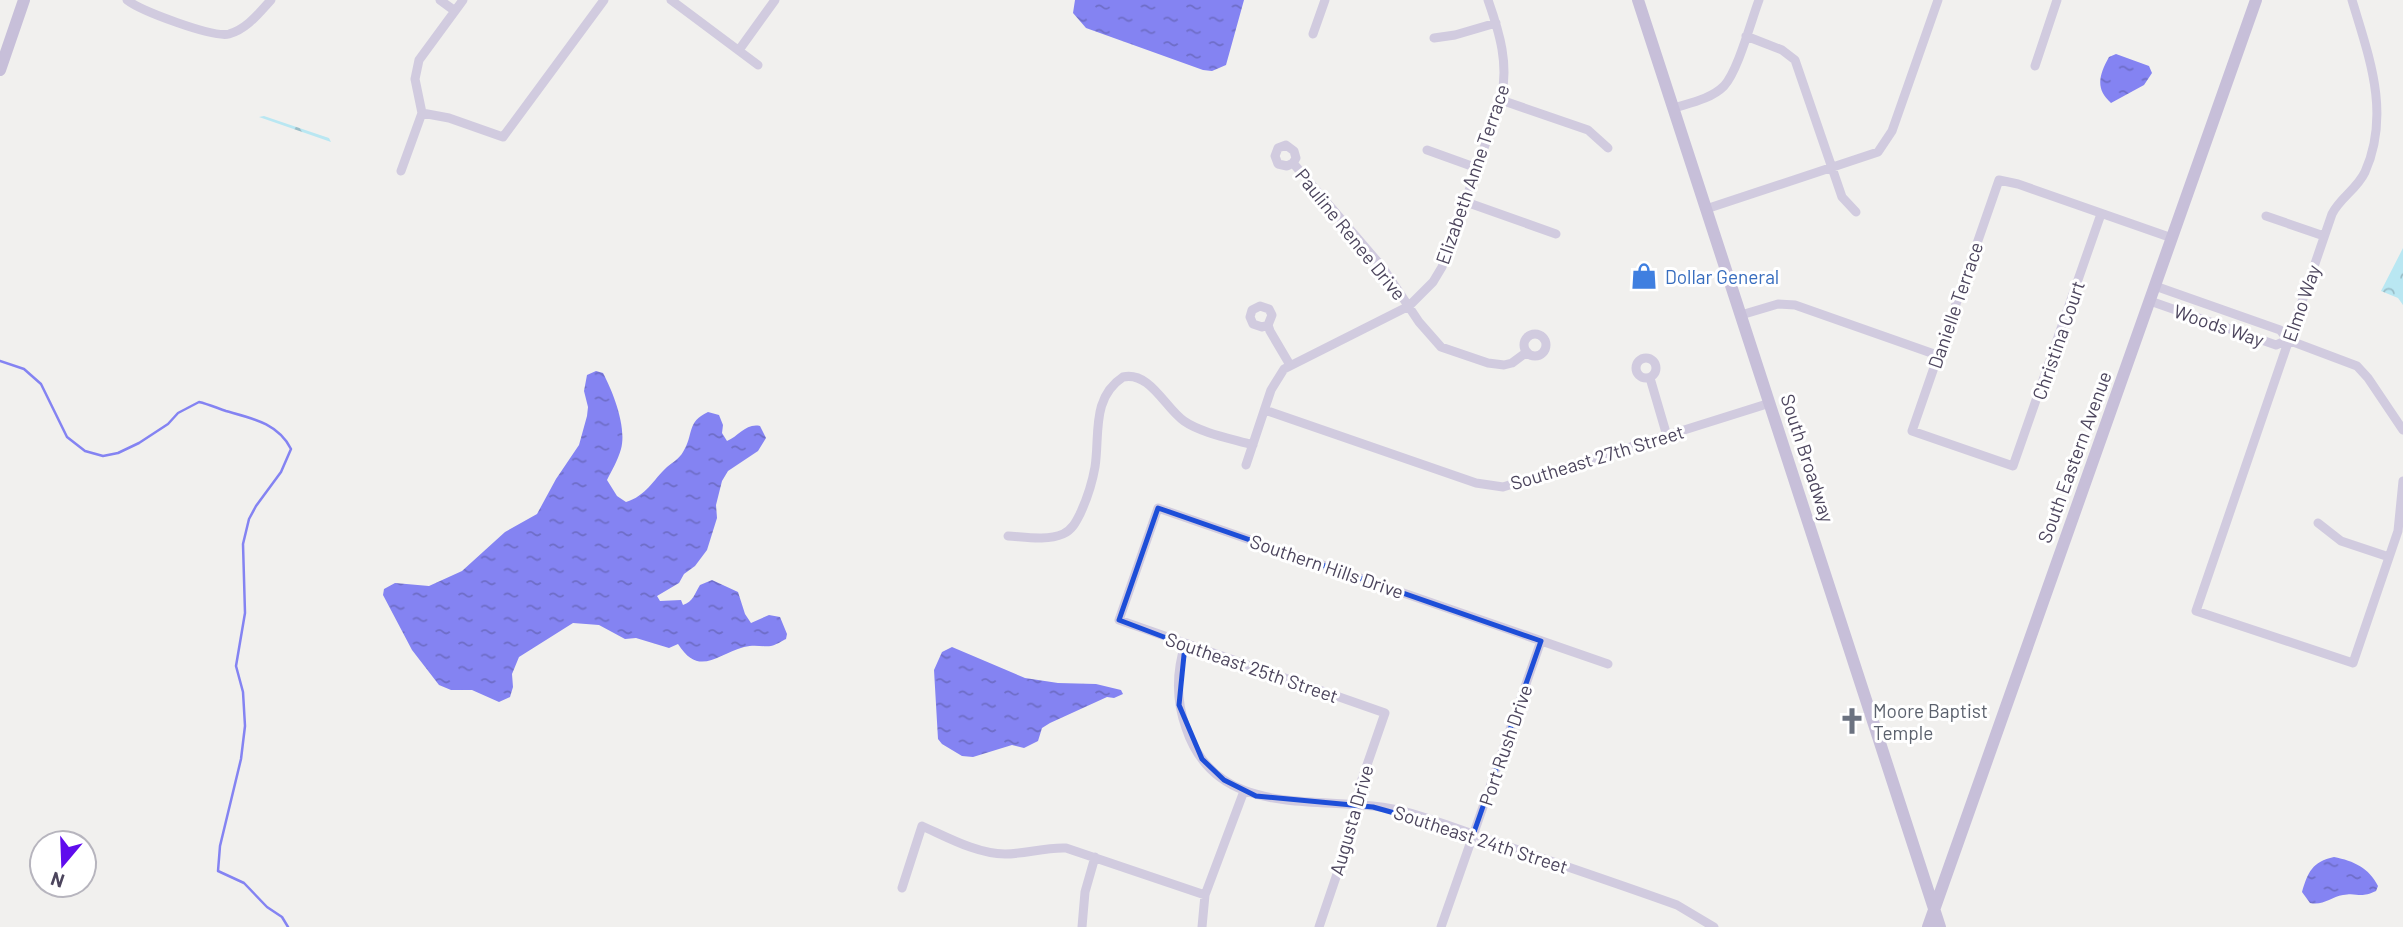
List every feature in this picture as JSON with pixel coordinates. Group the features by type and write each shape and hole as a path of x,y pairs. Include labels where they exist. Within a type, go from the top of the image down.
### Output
{"street":[{"path":"0,69 24,0"},
{"path":"127,0 146,11 217,35 230,34 250,23 271,0"},
{"path":"440,0 455,11"},
{"path":"401,171 422,113 415,79 419,60 463,0"},
{"path":"422,113 449,118 503,137 604,0"},
{"path":"671,0 758,65"},
{"path":"739,50 775,0"},
{"path":"1313,34 1325,0"},
{"name":"Elizabeth Anne Terrace","path":"1290,365 1409,306 1433,282 1442,267 1505,82 1505,60 1488,0"},
{"name":"South Broadway","path":"1639,0 1940,927"},
{"path":"1674,108 1705,98 1729,80 1759,0"},
{"path":"1706,209 1878,152 1888,140 1938,0"},
{"path":"2035,66 2057,0"},
{"name":"South Eastern Avenue","path":"1928,927 2256,0"},
{"name":"Elmo Way","path":"2352,0 2374,73 2377,130 2365,171 2356,187 2335,207 2324,236 2196,611 2353,663 2389,557"},
{"path":"1434,38 1496,23"},
{"path":"1746,36 1782,50 1795,60 1842,197 1856,212"},
{"path":"1501,100 1588,130 1608,148"},
{"path":"1427,150 1477,168"},
{"name":"Pauline Renee Drive","path":"1293,163 1383,268 1430,335 1445,349 1488,363 1504,365 1513,363 1527,352"},
{"name":"Danielle Terrace","path":"1912,431 1999,180 2018,184 2102,214"},
{"path":"1466,202 1556,234"},
{"path":"2102,214 2172,238"},
{"name":"Christina Court","path":"1912,431 2013,466 2102,214"},
{"path":"2266,216 2324,236"},
{"name":"Woods Way","path":"2155,286 2280,330 2288,340 2357,366 2403,430"},
{"name":"Woods Way","path":"2150,301 2276,345 2288,340"},
{"path":"1741,315 1778,304 1795,305 1937,355"},
{"path":"1246,465 1276,380 1290,365 1268,325"},
{"path":"1008,536 1054,536 1065,533 1075,525 1092,484 1096,464 1097,425 1105,396 1123,377 1134,377 1148,384 1186,423 1253,445"},
{"path":"1650,378 1667,436"},
{"name":"Southeast 27th Street","path":"1265,410 1476,483 1503,487 1770,403"},
{"path":"2318,523 2341,541 2389,557 2398,531 2403,481"},
{"name":"Southern Hills Drive","path":"1119,620 1158,508 1608,664"},
{"name":"Southeast 25th Street","path":"1119,620 1385,713"},
{"name":"Port Rush Drive","path":"1441,927 1541,641"},
{"name":"Southeast 24th Street","path":"1185,645 1180,659 1178,684 1179,705 1186,731 1202,759 1224,780 1244,791 1267,799 1405,811 1676,905 1713,927"},
{"name":"Augusta Drive","path":"1319,927 1353,827 1359,788 1385,713"},
{"path":"1202,927 1205,895 1244,791"},
{"path":"902,888 922,826 966,845 994,853 1066,848 1205,895"},
{"path":"1082,927 1085,892 1096,857"}],"highlighted area":[{"path":"1158,508 1541,641 1473,835 1373,807 1256,796 1224,780 1202,759 1179,705 1185,645 1119,620"}],"green space":[{"path":"264,116 329,138 331,142 259,117"},
{"path":"2403,248 2403,305 2398,298 2381,291"}],"water":[{"path":"1075,0 1244,0 1226,65 1212,71 1086,28 1073,13"},
{"path":"2116,54 2149,66 2152,73 2144,85 2111,103 2106,98 2100,82 2109,57"},
{"path":"596,371 603,373 611,390 622,431 621,449 607,480 617,496 626,502 644,492 680,457 696,420 708,412 719,415 723,425 722,433 727,441 747,428 760,426 766,438 758,451 728,471 722,481 716,505 717,518 707,550 679,583 657,596 660,601 681,600 683,605 691,599 700,585 712,580 738,592 751,623 769,615 780,617 787,634 786,639 771,646 744,647 701,662 693,660 678,644 669,648 636,638 625,639 599,625 573,623 519,657 512,674 513,687 510,697 499,702 472,690 451,690 439,685 412,650 383,595 384,589 395,583 429,586 462,571 505,532 537,514 579,445 587,416 584,391 587,375"},
{"path":"952,647 1025,678 1058,683 1096,684 1121,690 1123,694 1114,698 1107,697 1050,723 1042,728 1038,741 1024,748 1012,745 973,757 962,756 938,739 934,670 942,652"},
{"path":"2334,857 2354,863 2365,870 2378,886 2376,891 2366,895 2348,894 2310,903 2302,892 2309,873 2316,865"}],"waterway":[{"path":"0,361 24,369 41,384 67,437 85,451 103,456 118,453 139,443 168,424 178,413 199,402 271,427 286,440 291,449 281,472 249,519 243,544 245,613 236,666 243,692 245,726 241,759 220,846 218,871 244,883 267,907 282,917 288,927"}],"place":[{"name":"Dollar General","path":"1644,276"},
{"name":"Moore Baptist Temple","path":"1852,721"}]}
